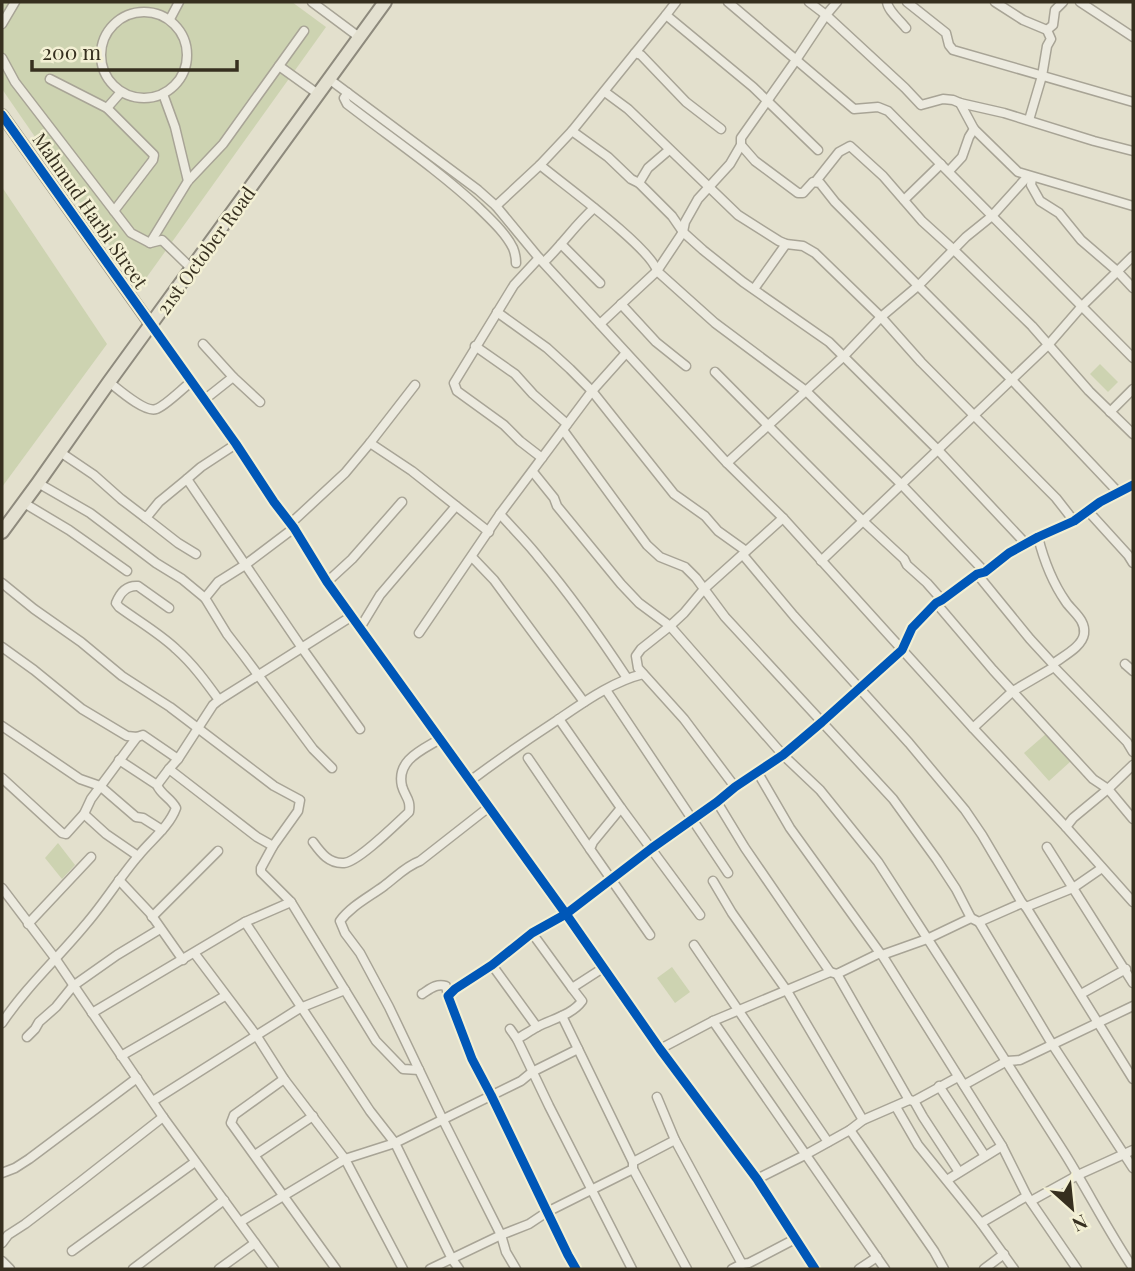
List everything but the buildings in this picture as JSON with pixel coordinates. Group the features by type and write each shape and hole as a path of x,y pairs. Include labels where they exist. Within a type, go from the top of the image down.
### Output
{"main road":[{"name":"21st October Road","path":"2,533 108,382 385,2"}],"street":[{"path":"2,24 15,2"},
{"path":"170,19 178,2"},
{"path":"312,2 359,37"},
{"path":"496,206 572,131 676,2"},
{"path":"728,2 854,109 878,107 888,111 1133,358"},
{"path":"809,2 921,105 943,99 953,100 1133,151"},
{"path":"600,324 657,271 683,232 685,222 698,199 730,164 741,145 741,138 837,2"},
{"path":"887,2 887,6 906,28"},
{"path":"907,2 942,27 953,50 1133,102"},
{"path":"995,2 1023,20 1047,30 1051,39 1028,120"},
{"path":"1047,30 1052,26 1055,10 1063,2"},
{"path":"1080,2 1132,33"},
{"path":"148,11 170,19 187,44 188,59 184,73 175,85 163,94 149,98 121,92 112,85 102,64 103,41 108,31 116,22 136,12 148,11"},
{"path":"666,15 767,101 818,150"},
{"path":"150,243 188,181 223,144 304,31"},
{"path":"635,53 642,55 686,102 721,129"},
{"path":"2,58 15,82 131,233 150,243 162,240 192,269"},
{"path":"279,66 318,94"},
{"path":"50,79 107,108 154,157 114,211"},
{"path":"329,79 496,206 626,353 727,463 783,518 1133,902"},
{"path":"107,108 121,92"},
{"path":"605,92 628,109 738,215 786,244 803,246 815,253 881,317 921,362 1056,498 1074,521"},
{"path":"348,93 344,98 347,104 428,164 491,219 512,245 516,263"},
{"path":"163,94 175,127 188,181"},
{"path":"960,103 974,129 1018,172 1133,206"},
{"name":"Mahmud Harbi Street","path":"2,115 151,325"},
{"path":"948,171 962,157 974,129"},
{"path":"572,131 639,183 672,216 683,232 754,289 805,326 818,332 937,449 1026,544"},
{"path":"741,145 755,160 798,193 803,193 839,152 850,146 883,176 922,221 1049,344 1066,366 1133,434"},
{"path":"639,183 648,167 669,150"},
{"path":"904,200 941,164"},
{"path":"540,165 642,250 657,271 715,323 806,391 901,485 981,573 1030,639 1133,751"},
{"path":"727,463 992,216 1030,176"},
{"path":"1030,176 1031,185 1040,201 1059,213 1081,240 1133,288"},
{"path":"816,181 1118,492"},
{"path":"542,458 520,442 504,425 457,391 454,383 514,285 561,244 594,208"},
{"path":"561,244 600,283"},
{"path":"754,289 786,244"},
{"path":"821,561 1049,344 1133,256"},
{"path":"621,304 656,342 686,366"},
{"path":"497,312 547,348 592,391 674,494 705,516 744,553 794,616 909,743 965,810 1133,1079"},
{"path":"151,325 236,444 327,582 660,1049 757,1178 816,1269"},
{"path":"203,344 260,402"},
{"path":"475,346 515,374 565,427 647,545 660,557 685,567 725,617 900,807 937,859 1052,1044 1129,1152 1133,1168"},
{"path":"419,633 500,514 592,391 626,353"},
{"path":"716,372 927,583 939,602 1013,691 1093,779 1108,789 1133,819"},
{"path":"204,400 233,377"},
{"path":"108,382 151,410 158,408 191,382"},
{"path":"205,597 218,582 245,565 292,526 345,473 415,385"},
{"path":"1110,412 1133,389"},
{"path":"370,443 412,471 489,532"},
{"path":"146,518 159,502 201,467 236,444"},
{"path":"60,452 94,475 178,543 197,554"},
{"path":"533,472 554,498 557,506 621,584 639,603 670,626 783,755 820,790 863,842 1007,1061 1133,1268"},
{"path":"187,479 360,729"},
{"path":"38,483 90,513 205,597 228,634 313,749 332,768"},
{"path":"448,996 532,933 566,914 735,787 783,755 902,650 912,628 939,602 1009,553 1074,521 1118,492 1132,488"},
{"path":"327,582 352,559 402,502"},
{"path":"24,503 69,530 127,571"},
{"path":"360,628 380,595 456,506"},
{"path":"1088,512 1133,563"},
{"path":"500,514 539,556 609,649 627,678"},
{"path":"735,787 684,719 638,668 636,656 684,613 704,589 783,518"},
{"path":"973,728 1013,691 1054,665 1080,643 1085,633 1081,618 1055,586 1038,537"},
{"path":"472,557 494,580 584,702"},
{"path":"2,583 122,676 170,707 274,786 300,800 298,811 273,846 261,870 291,902 376,1041 402,1069 419,1070"},
{"path":"169,608 138,586 131,585 125,588 116,603 176,649 219,699"},
{"path":"157,785 219,699 352,616"},
{"path":"2,647 82,709 127,736 143,735 178,759"},
{"path":"1125,664 1133,671"},
{"path":"470,781 584,702 627,678 643,674"},
{"path":"606,690 728,873"},
{"path":"559,719 700,915"},
{"path":"2,726 80,779 100,786 136,817 143,818 162,830"},
{"path":"2,778 66,834 84,814 91,799 137,737"},
{"path":"313,842 324,857 342,863 354,859 409,812 410,803 402,787 401,773 406,761 440,739"},
{"path":"528,758 650,934"},
{"path":"2,1023 15,1004 86,925 138,856 162,830 176,808 173,802 159,791 157,785 119,760"},
{"path":"1066,827 1133,765"},
{"path":"169,769 257,837 273,846"},
{"path":"758,774 790,828 881,954 1002,1146 1029,1198 1077,1269"},
{"path":"717,802 745,848 834,973 911,1100 959,1172"},
{"path":"489,807 420,861 358,904 340,921 389,1007 502,1235 506,1252 516,1269"},
{"path":"590,849 621,808"},
{"path":"84,814 106,834 138,856"},
{"path":"1047,847 1133,983"},
{"path":"152,917 218,851"},
{"path":"28,924 91,857"},
{"path":"660,1049 713,1021 881,954 1073,888 1102,869"},
{"path":"120,880 152,917 183,960"},
{"path":"713,881 787,991 863,1120"},
{"path":"2,888 55,958 163,1117 274,1269"},
{"path":"92,1013 245,922 291,902"},
{"path":"245,922 300,1008 395,1143 459,1269"},
{"path":"27,1037 73,986 160,929"},
{"path":"517,1039 582,1003 532,933"},
{"path":"694,945 828,1142"},
{"path":"195,954 345,1160 403,1269"},
{"path":"492,965 537,1027"},
{"path":"572,988 603,968"},
{"path":"1081,993 1126,969"},
{"path":"422,994 435,985 446,986 472,1059 576,1269"},
{"path":"153,1101 300,1008 345,990"},
{"path":"121,1056 225,996"},
{"path":"964,1085 1007,1061 1020,1060 1133,1006"},
{"path":"562,1016 687,1269"},
{"path":"713,1021 886,1269"},
{"path":"510,1029 632,1269"},
{"path":"240,1222 345,1160 395,1143 521,1082 532,1072 578,1049"},
{"path":"757,1178 805,1155 863,1120 958,1077"},
{"path":"2,1172 29,1159 137,1078"},
{"path":"284,1079 234,1115 231,1123 336,1269"},
{"path":"939,1086 985,1156"},
{"path":"657,1097 675,1140 748,1265"},
{"path":"896,1107 918,1145 1014,1269"},
{"path":"255,1155 313,1116"},
{"path":"2,1242 163,1117"},
{"path":"850,1130 944,1269"},
{"path":"430,1269 528,1224 634,1166 675,1140"},
{"path":"947,1180 1002,1146"},
{"path":"981,1223 1129,1152"},
{"path":"72,1251 195,1161"},
{"path":"133,1269 224,1200"},
{"path":"732,1269 748,1265 795,1239"},
{"path":"219,1269 254,1243"},
{"path":"984,1269 1004,1254"},
{"path":"859,1269 877,1257"},
{"path":"2,1261 10,1269"}],"green space":[{"path":"2,2 292,2 326,27 139,288 2,89"},
{"path":"2,187 107,344 2,487"},
{"path":"1100,364 1118,382 1108,392 1090,374"},
{"path":"1047,733 1071,761 1049,781 1024,753"},
{"path":"58,843 75,865 62,879 45,858"},
{"path":"672,967 690,992 675,1003 657,978"}],"cycle path":[{"path":"2,115 236,444 294,528 327,582 660,1049 757,1179 815,1269"},
{"path":"576,1269 472,1059 448,996 532,933 566,914 735,787 783,755 902,650 912,628 936,603 977,574 985,572 1009,553 1074,521 1100,502 1133,485"}]}
